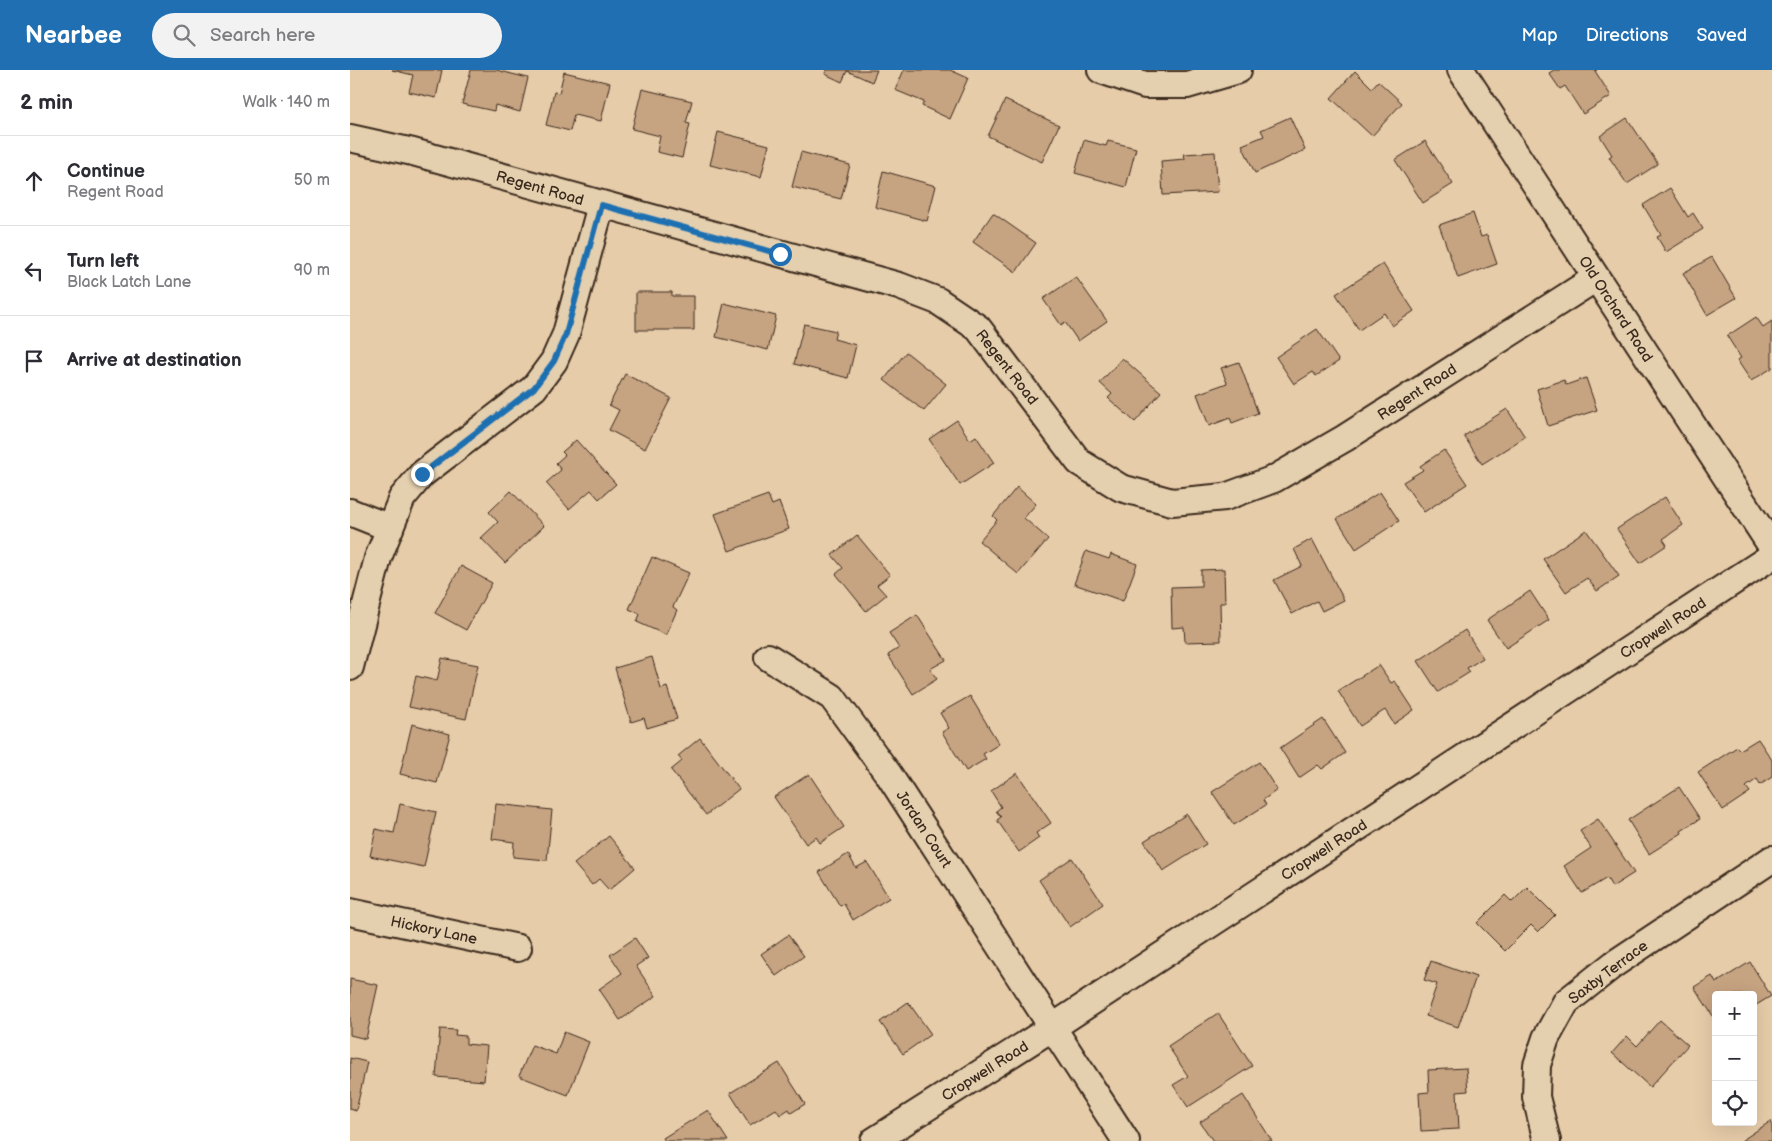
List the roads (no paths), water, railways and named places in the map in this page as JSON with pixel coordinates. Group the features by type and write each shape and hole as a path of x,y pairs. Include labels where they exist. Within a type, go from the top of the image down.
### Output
{"street":[{"path":"1101,70 1145,85 1187,85 1238,70"},
{"name":"Old Orchard Road","path":"1461,70 1772,547"},
{"name":"Regent Road","path":"350,138 413,152 899,286 938,300 978,328 1080,462 1121,488 1172,502 1225,497 1274,479 1346,438 1596,278"},
{"path":"350,667 378,558 402,498 422,474 534,388 554,361 566,334 601,205"},
{"path":"350,512 390,528"},
{"name":"Cropwell Road","path":"874,1141 1053,1027 1772,556"},
{"name":"Jordan Court","path":"768,657 832,698 889,775 1126,1141"},
{"name":"Saxby Terrace","path":"1547,1141 1536,1097 1537,1065 1546,1038 1566,1002 1614,964 1772,860"},
{"name":"Hickory Lane","path":"350,912 518,948"}]}
